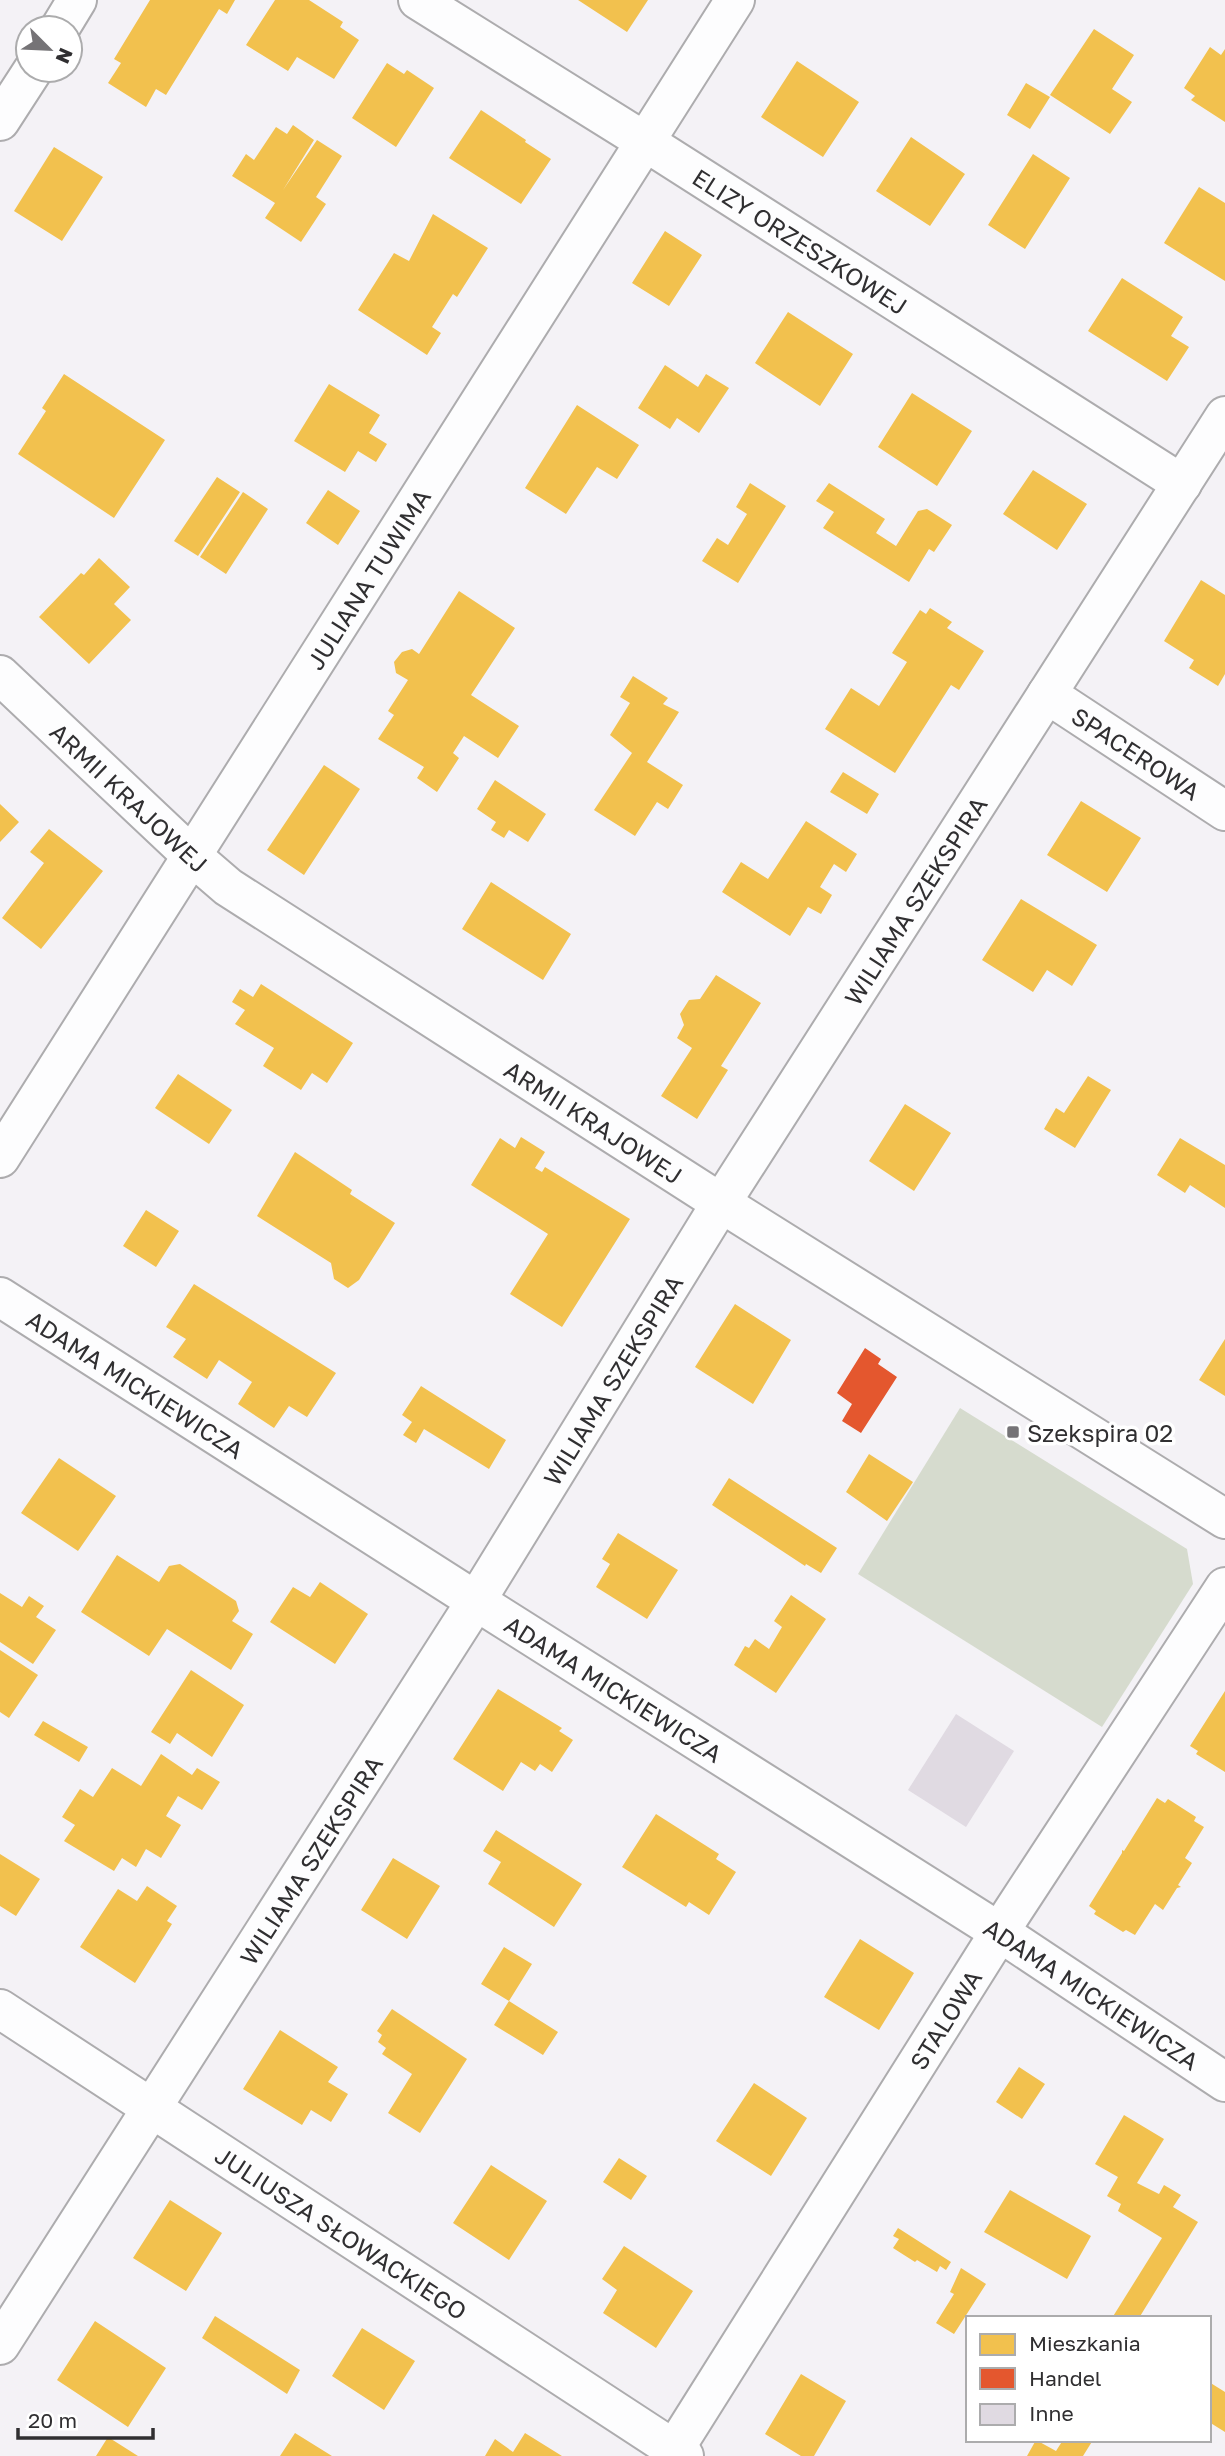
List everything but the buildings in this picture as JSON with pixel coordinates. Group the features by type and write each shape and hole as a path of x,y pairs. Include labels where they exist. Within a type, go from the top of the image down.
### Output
{"street":[{"name":"ELIZY ORZESZKOWEJ","path":"418,0 1182,484"},
{"name":"JULIANA TUWIMA","path":"0,1157 735,0"},
{"path":"0,121 24,84"},
{"name":"WILIAMA SZEKSPIRA","path":"0,2345 475,1601 721,1203 1225,416"},
{"name":"ARMII KRAJOWEJ","path":"0,675 228,887 721,1203 1225,1520"},
{"name":"SPACEROWA","path":"1047,694 1225,811"},
{"name":"ADAMA MICKIEWICZA","path":"0,1297 1001,1933 1225,2082"},
{"name":"STALOWA","path":"676,2454 1001,1933 1225,1587"},
{"name":"JULIUSZA SŁOWACKIEGO","path":"0,2009 676,2454"}],"shaded area":[{"path":"960,1408 1187,1549 1193,1584 1102,1727 858,1574"}],"place":[{"name":"Szekspira 02","path":"1013,1432"}]}
